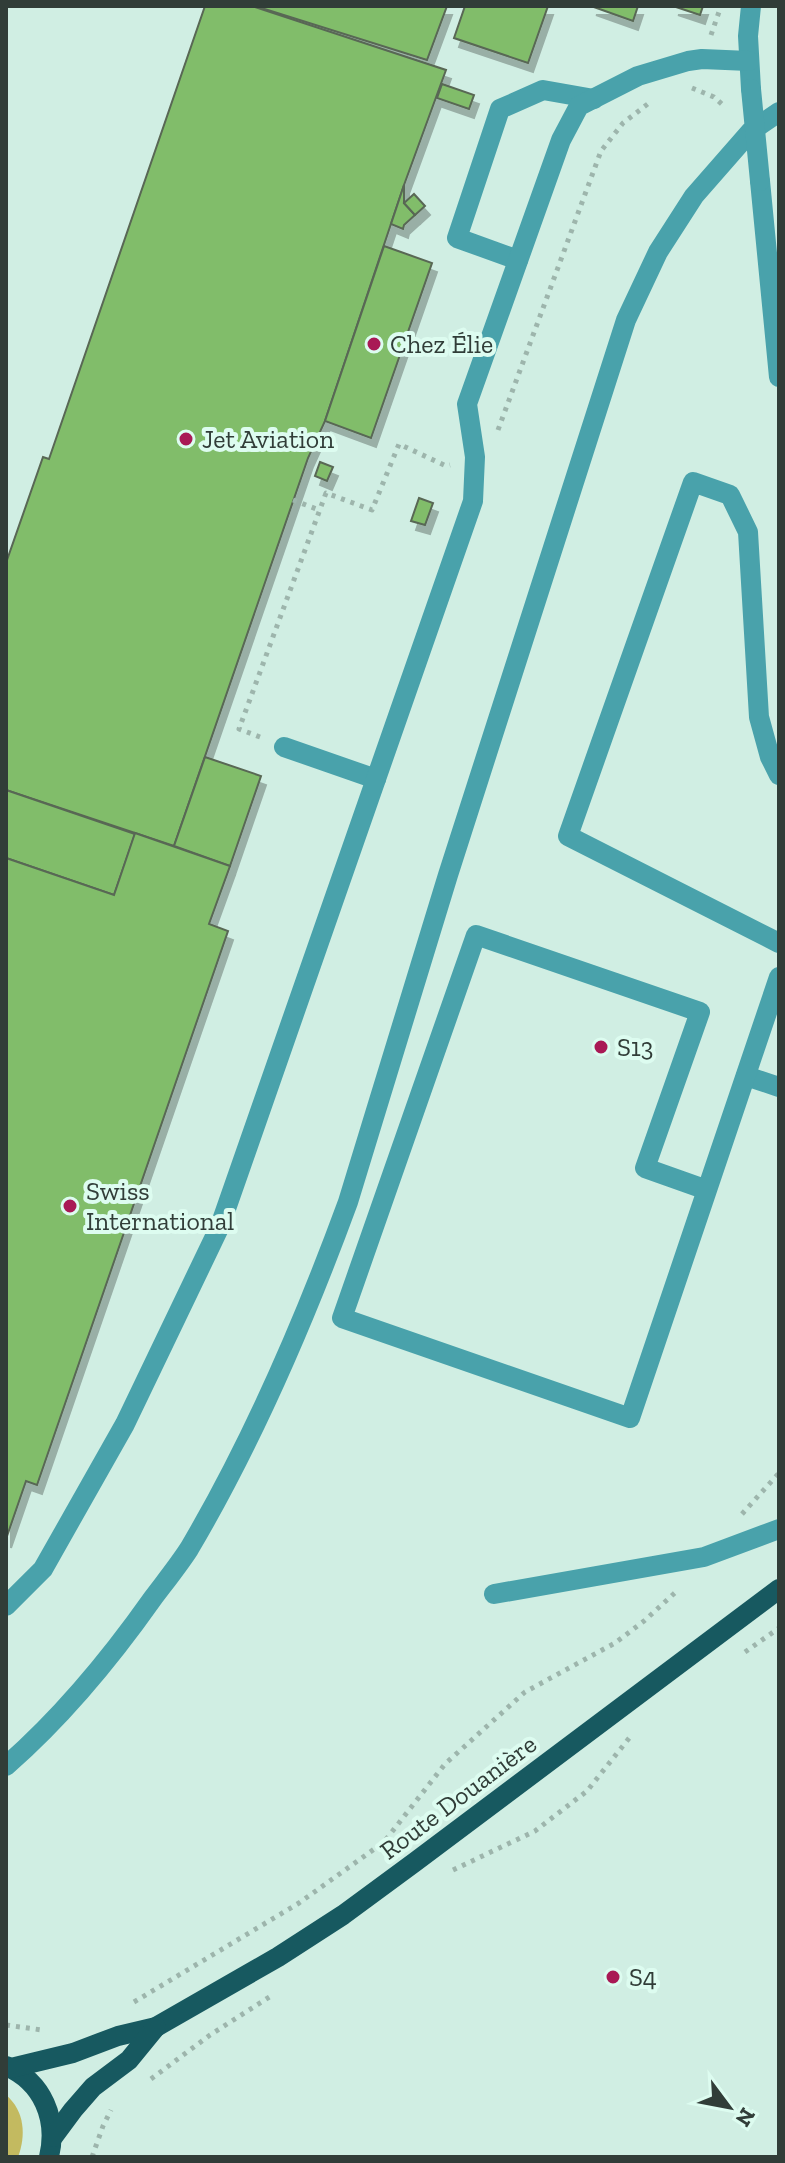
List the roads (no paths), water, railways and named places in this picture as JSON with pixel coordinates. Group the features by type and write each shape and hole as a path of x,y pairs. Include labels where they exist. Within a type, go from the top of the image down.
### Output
{"main road":[{"name":"Route Douanière","path":"8,2067 73,2053 118,2036 156,2027 252,1972 343,1915 779,1589"},
{"name":"Route Douanière","path":"51,2147 73,2110 93,2087 129,2060 156,2027"},
{"path":"8,2067 26,2078 50,2112 51,2147"}],"street":[{"path":"751,6 748,36 751,89 779,377"},
{"path":"6,1606 43,1569 125,1424 220,1226 473,501 475,457 467,404 561,140 579,106 638,76 702,59 749,61"},
{"path":"518,260 457,238 500,109 543,90 594,99"},
{"path":"6,1766 41,1736 125,1638 188,1550 267,1403 348,1202 448,875 626,320 658,252 694,196 750,132 779,112"},
{"path":"779,775 770,757 759,717 748,532 730,495 693,482 568,836 779,943"},
{"path":"284,747 376,779"},
{"path":"707,1190 645,1168 700,1012 476,935 342,1318 630,1418 779,977"},
{"path":"746,1076 779,1087"},
{"path":"494,1594 704,1557 779,1529"}],"place":[{"name":"Chez Élie","path":"374,344"},
{"name":"Jet Aviation","path":"186,439"},
{"name":"S13","path":"601,1047"},
{"name":"Swiss International","path":"70,1206"},
{"name":"S4","path":"613,1977"}]}
